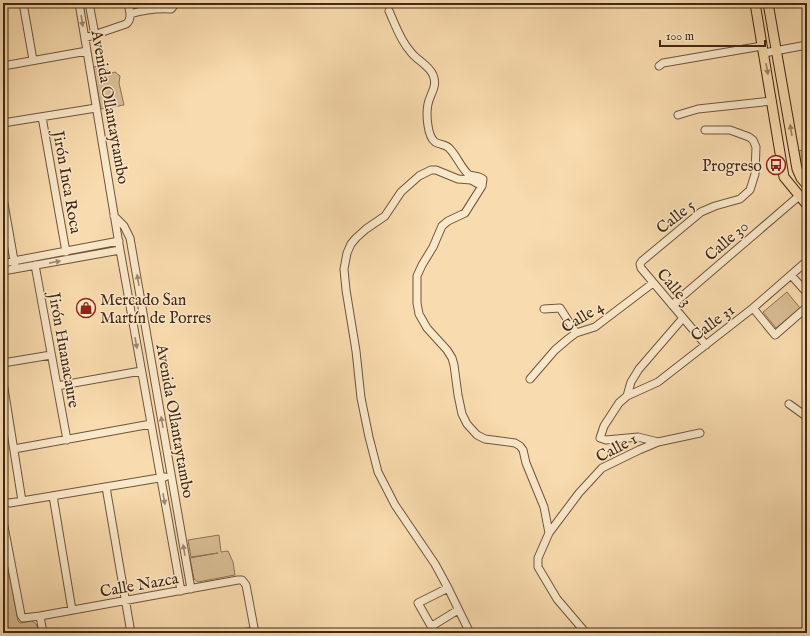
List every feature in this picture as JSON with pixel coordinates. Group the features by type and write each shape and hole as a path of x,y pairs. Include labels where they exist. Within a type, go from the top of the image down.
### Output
{"main road":[{"path":"755,3 772,101 781,167 784,178 807,205"},
{"path":"768,3 797,169 801,178 807,185"}],"street":[{"path":"23,3 33,60"},
{"name":"Avenida Ollantaytambo","path":"79,3 114,216 181,591"},
{"name":"Avenida Ollantaytambo","path":"89,3 95,35"},
{"path":"85,38 129,22 130,14 128,3"},
{"path":"130,14 159,6 170,9 176,3"},
{"path":"389,11 408,50 431,71 433,75 435,81 434,88 430,97 427,111 427,122 432,138 435,142 448,147 469,175 484,179 482,186 466,213 448,221 442,226 435,243 419,271 417,282 417,303 419,314 433,336 447,350 452,358 462,414 467,424 477,434 485,439 515,443 523,450 526,463 544,507 549,533"},
{"path":"658,66 669,62 763,49 776,51 807,46"},
{"path":"3,66 87,51"},
{"path":"678,115 698,109 772,101"},
{"path":"3,123 96,108"},
{"name":"Jirón Inca Roca","path":"42,117 66,252"},
{"name":"Calle 5","path":"640,264 701,212 715,206 738,200 746,195 752,185 755,174 756,147 753,140 730,130 705,130"},
{"path":"470,633 448,588 420,540 395,505 378,472 361,398 344,269 347,253 356,238 385,216 405,187 419,176 432,170 436,170 451,177 471,180 482,186"},
{"name":"Calle 30","path":"672,305 799,196"},
{"path":"3,198 15,265"},
{"name":"Avenida Ollantaytambo","path":"114,216 124,226 130,238 191,589"},
{"path":"3,271 15,265 66,252 119,242"},
{"path":"3,264 35,265 120,250"},
{"name":"Calle 31","path":"627,396 658,382 752,308 807,261"},
{"name":"Calle 3","path":"640,264 641,268 653,283 706,345"},
{"name":"Jirón Huanacaure","path":"35,265 67,440"},
{"path":"791,276 807,293"},
{"name":"Calle 4","path":"530,379 555,350 576,333 595,327 653,283"},
{"path":"752,308 775,334 807,306"},
{"path":"544,309 560,308 576,333"},
{"path":"658,442 638,437 606,440 600,438 601,432 611,414 619,402 627,396 631,382 639,369 683,318"},
{"path":"3,363 51,355"},
{"path":"57,386 141,371"},
{"path":"3,382 6,421 14,449 22,501"},
{"path":"789,404 807,417"},
{"path":"14,449 151,424"},
{"name":"Calle 1","path":"586,633 557,599 538,567 538,558 549,533 579,493 602,468 658,442 700,433"},
{"path":"3,502 10,503 171,476"},
{"path":"106,487 131,633"},
{"path":"53,496 72,610"},
{"name":"Calle Nazca","path":"3,521 20,615 23,618 242,580 246,585 255,632"},
{"path":"448,588 418,603 434,630 458,610"},
{"path":"40,616 43,633"},
{"path":"243,633 255,632"}],"shaded area":[{"path":"100,66 112,73 115,72 120,76 119,83 124,105 101,109 93,67"},
{"path":"807,149 807,177 801,166 798,151"},
{"path":"787,292 800,308 776,328 763,312"},
{"path":"219,535 221,552 228,551 233,562 235,575 198,582 194,579 190,558 218,553 191,557 188,540"},
{"path":"3,541 18,621 20,623 32,621 37,625 38,633 3,633"}],"place":[{"name":"Progreso","path":"776,165"},
{"name":"Mercado San Martín de Porres","path":"86,308"}]}
